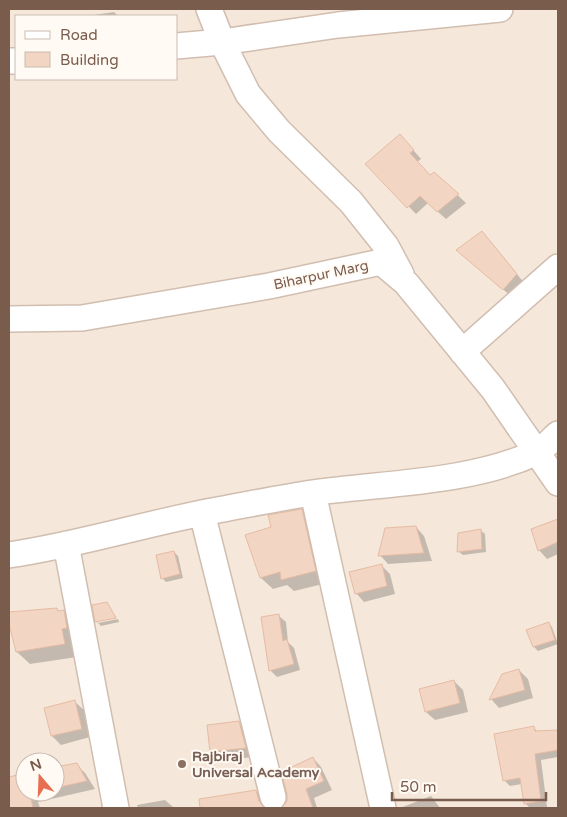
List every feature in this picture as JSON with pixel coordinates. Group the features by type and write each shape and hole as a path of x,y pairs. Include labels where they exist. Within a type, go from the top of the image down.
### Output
{"street":[{"path":"209,9 222,42 248,94 279,131 350,202 386,246 406,283"},
{"path":"178,46 222,42 338,25 500,9"},
{"name":"Biharpur Marg","path":"9,319 82,318 269,286 381,262 406,283 493,389 558,483"},
{"path":"462,352 558,267"},
{"path":"9,555 202,513 313,493 425,481 500,466 537,453 558,434"},
{"path":"313,493 384,808"},
{"path":"202,513 273,797"},
{"path":"66,544 116,808"}],"shaded area":[{"path":"9,9 558,9 558,808 9,808"}],"building":[{"path":"400,134 414,150 410,153 430,175 434,172 459,194 437,212 420,196 407,208 365,164"},
{"path":"482,231 517,274 503,290 456,250"},
{"path":"302,509 316,571 281,580 280,572 260,578 245,535 271,527 268,515"},
{"path":"558,519 558,542 538,551 531,529"},
{"path":"416,526 424,553 378,556 385,528"},
{"path":"481,529 482,549 457,552 458,533"},
{"path":"174,551 180,574 161,579 156,555"},
{"path":"382,564 387,586 355,594 349,572"},
{"path":"107,602 116,618 95,622 92,605"},
{"path":"57,608 58,611 64,610 67,628 62,629 65,644 16,652 9,624 9,612"},
{"path":"279,614 283,641 287,639 294,664 269,671 261,617"},
{"path":"549,622 555,640 533,647 526,630"},
{"path":"519,669 525,690 489,700 502,674"},
{"path":"454,680 460,703 425,712 419,689"},
{"path":"75,700 82,729 51,736 44,708"},
{"path":"239,721 246,748 210,752 207,725"},
{"path":"534,726 535,731 558,730 558,750 535,754 541,801 524,804 520,778 503,781 494,734"},
{"path":"313,757 324,781 306,789 313,808 281,808 287,801 287,794 281,772"},
{"path":"77,763 87,781 65,786 65,765"},
{"path":"15,776 15,802 32,802 33,808 9,808 9,777"},
{"path":"256,790 259,801 265,808 200,808 199,799"}],"place":[{"name":"Rajbiraj Universal Academy","path":"182,764"}]}
